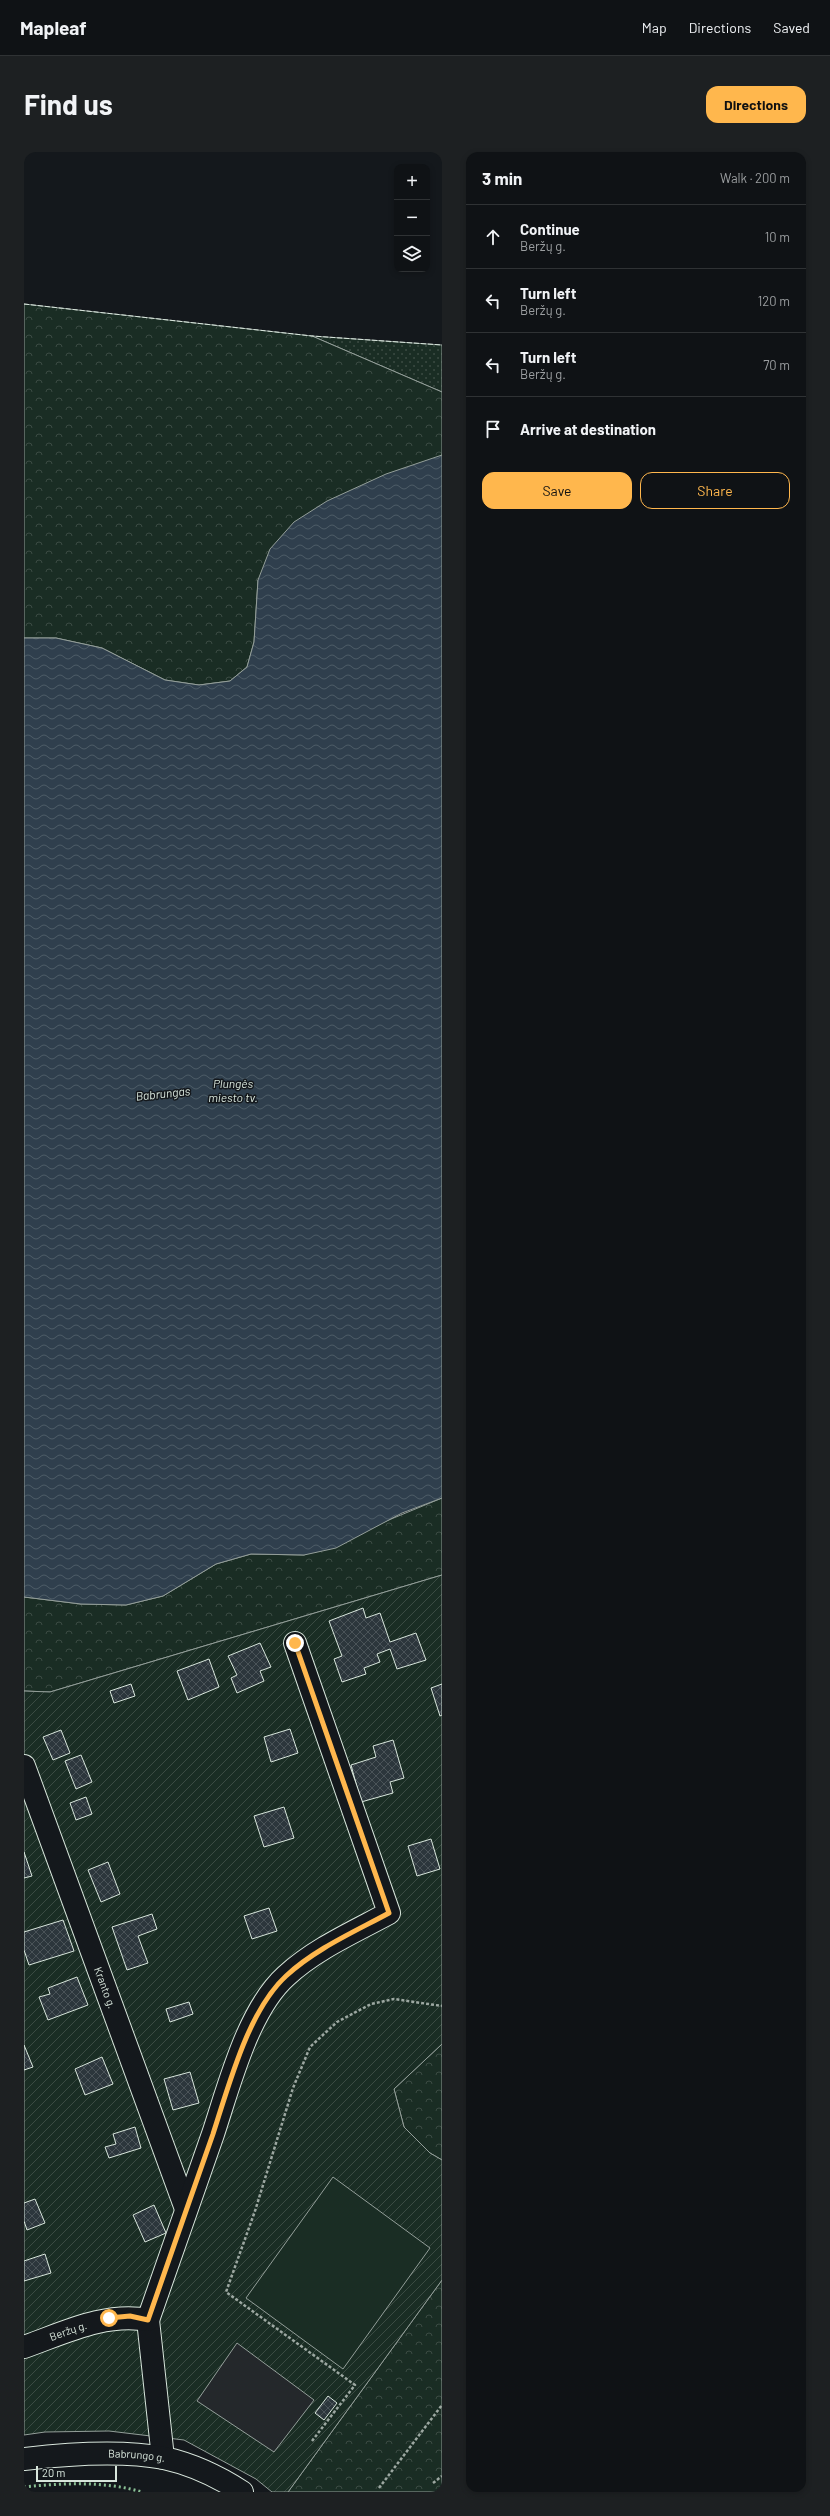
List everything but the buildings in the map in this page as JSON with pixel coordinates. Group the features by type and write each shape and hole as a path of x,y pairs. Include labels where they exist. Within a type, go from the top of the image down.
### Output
{"street":[{"path":"163,2458 148,2320 238,2061 263,2002 286,1976 336,1941 389,1913 295,1643"},
{"name":"Kranto g.","path":"24,1766 186,2209"},
{"name":"Beržų g.","path":"24,2347 109,2318 130,2316 148,2320"},
{"name":"Babrungo g.","path":"24,2459 120,2455 163,2458 198,2469 242,2492"}],"path":[{"path":"312,2440 355,2385 226,2292 255,2211 293,2088 310,2047 337,2022 371,2004 394,1999 442,2006"},
{"path":"380,2488 442,2405"},
{"path":"433,2483 442,2476"}],"green space":[{"path":"24,304 312,336 442,392 442,455 258,580 254,642 247,667 230,681 199,685 165,680 102,648 56,638 24,638"},
{"path":"312,336 442,345 442,392"},
{"path":"442,1498 442,1575 50,1692 24,1691 24,1597 81,1604 126,1605 163,1596 216,1564 251,1554 304,1555"},
{"path":"442,1575 442,2044 394,2089 404,2127 430,2153 442,2160 442,2280 288,2492 272,2492 256,2479 184,2440 109,2431 45,2432 24,2435 24,1691 50,1692"},
{"path":"442,2044 442,2160 430,2153 404,2127 394,2089"},
{"path":"333,2177 430,2248 343,2369 246,2298"},
{"path":"442,2280 442,2488 435,2492 288,2492"}],"shaded area":[{"path":"237,2343 314,2400 274,2452 197,2401"}],"water":[{"name":"Plungės miesto tv.","path":"442,455 442,1498 402,1513 336,1548 304,1555 251,1554 216,1564 163,1596 126,1605 81,1604 24,1597 24,638 56,638 102,648 165,680 199,685 230,681 247,667 254,642 258,580 270,549 294,522 327,501 386,474"}],"hedge":[{"path":"24,2487 84,2484 128,2488 142,2492"}],"fence":[{"path":"24,304 312,336 442,345"}],"route":[{"path":"109,2318 130,2316 148,2320 238,2061 263,2002 286,1976 308,1960 336,1941 389,1913 295,1643"}],"water label":[{"name":"Babrungas","path":"163,1094"}]}
